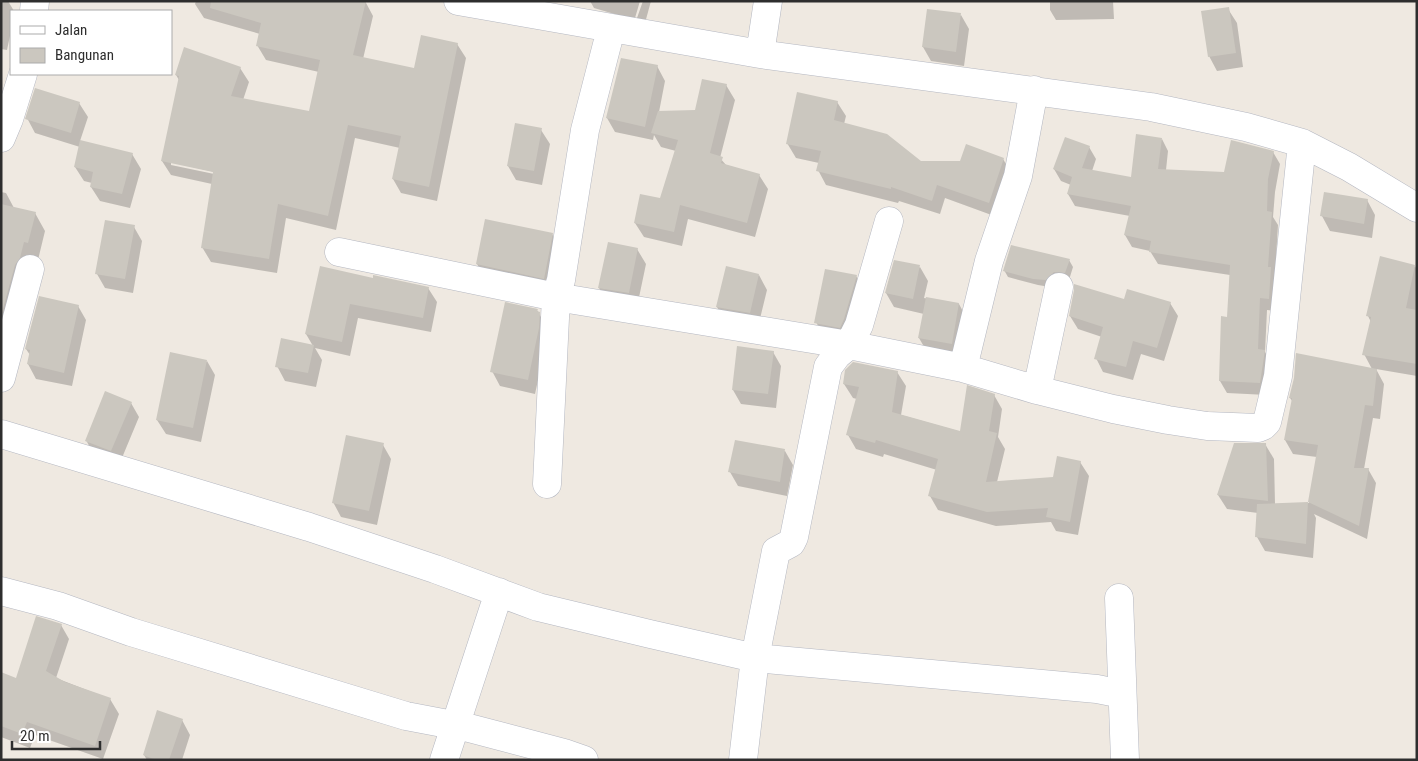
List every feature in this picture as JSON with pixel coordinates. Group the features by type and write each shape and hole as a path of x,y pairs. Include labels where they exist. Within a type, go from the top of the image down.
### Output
{"street":[{"path":"458,1 506,6 611,29 760,54 1034,90 1151,108 1246,127 1302,143 1348,167 1417,208"},
{"path":"760,54 768,1"},
{"path":"547,484 556,297 561,280 585,130 611,29"},
{"path":"1,138 23,75"},
{"path":"963,368 989,260 1018,176 1034,90"},
{"path":"338,252 556,297 849,345 963,368 1036,390 1113,409 1207,426 1258,428 1267,422 1278,376 1302,143"},
{"path":"742,760 755,658 776,551 791,543 794,537 828,367 849,345 859,325 889,221"},
{"path":"1,378 30,269"},
{"path":"1036,390 1059,287"},
{"path":"1,434 309,527 538,606 755,658 1069,687 1122,694"},
{"path":"1,591 58,606 131,632 406,716 454,725 554,750 584,760"},
{"path":"444,760 499,592"},
{"path":"1119,598 1125,760"}],"building":[{"path":"211,1 366,1 353,55 414,68 421,35 458,43 429,187 392,179 401,136 348,125 328,216 278,204 269,259 201,248 213,172 161,161 179,76 175,75 184,47 241,67 231,96 309,111 320,60 256,46 261,23 210,8"},
{"path":"1229,7 1236,53 1208,57 1201,11"},
{"path":"927,9 961,13 956,52 922,47"},
{"path":"621,58 658,65 645,127 606,118"},
{"path":"702,79 727,84 710,153 723,157 721,163 760,174 747,223 680,205 674,232 634,223 640,194 660,198 678,140 651,133 658,111 695,110"},
{"path":"35,88 80,102 71,133 25,119"},
{"path":"797,92 838,101 834,120 887,134 921,161 960,161 966,144 1004,158 989,203 937,185 932,201 891,187 891,189 816,171 821,151 786,144"},
{"path":"515,123 542,128 534,171 507,166"},
{"path":"1136,134 1162,138 1158,169 1224,172 1231,140 1274,151 1268,179 1267,211 1272,212 1268,267 1271,267 1269,299 1260,298 1258,349 1265,350 1260,383 1219,381 1221,316 1227,317 1230,265 1149,252 1151,241 1124,235 1131,206 1067,194 1072,177 1053,169 1065,137 1090,146 1082,168 1131,177"},
{"path":"80,140 133,153 122,194 90,187 93,172 74,167"},
{"path":"1324,192 1368,199 1364,224 1320,216"},
{"path":"1,204 36,212 28,243 24,242 20,258 15,265 1,316"},
{"path":"485,219 553,233 544,279 476,264"},
{"path":"105,220 135,225 125,279 95,274"},
{"path":"608,242 638,248 629,293 598,288"},
{"path":"1011,245 1070,259 1065,273 1054,272 1046,280 1033,279 1003,271"},
{"path":"1380,256 1415,265 1406,308 1417,310 1417,364 1362,355 1371,317 1366,316"},
{"path":"894,260 920,265 913,299 885,293"},
{"path":"320,266 373,278 373,275 429,287 423,318 350,304 342,342 305,334"},
{"path":"726,266 759,274 750,313 716,307"},
{"path":"825,269 857,275 840,328 814,323"},
{"path":"1074,284 1124,299 1127,289 1171,302 1157,348 1133,341 1126,367 1094,359 1103,327 1069,316"},
{"path":"39,296 79,305 64,373 27,364 30,350 25,349"},
{"path":"926,297 959,303 952,344 918,338"},
{"path":"505,302 538,309 537,311 540,312 539,328 528,380 490,372"},
{"path":"281,338 314,345 308,373 275,367"},
{"path":"737,346 774,351 768,394 732,390"},
{"path":"170,352 207,360 193,428 156,420"},
{"path":"1296,353 1377,369 1373,406 1365,405 1354,468 1369,468 1359,526 1308,502 1318,445 1284,440 1292,398 1289,398 1294,378"},
{"path":"853,362 898,371 892,412 960,431 967,385 995,394 989,431 997,433 986,482 1053,477 1057,456 1081,461 1070,522 1046,517 1048,508 987,512 928,496 938,459 876,440 875,443 846,435 859,387 843,384 845,370"},
{"path":"105,391 132,402 111,451 85,441"},
{"path":"346,435 384,443 369,511 332,503"},
{"path":"735,440 785,449 780,482 728,472"},
{"path":"1234,443 1266,443 1268,501 1217,495"},
{"path":"1308,502 1306,544 1255,537 1257,504"},
{"path":"36,616 62,624 46,671 65,682 111,698 95,746 27,722 22,734 1,726 1,672 16,678"},
{"path":"157,710 183,719 169,760 156,760 143,755"}]}
